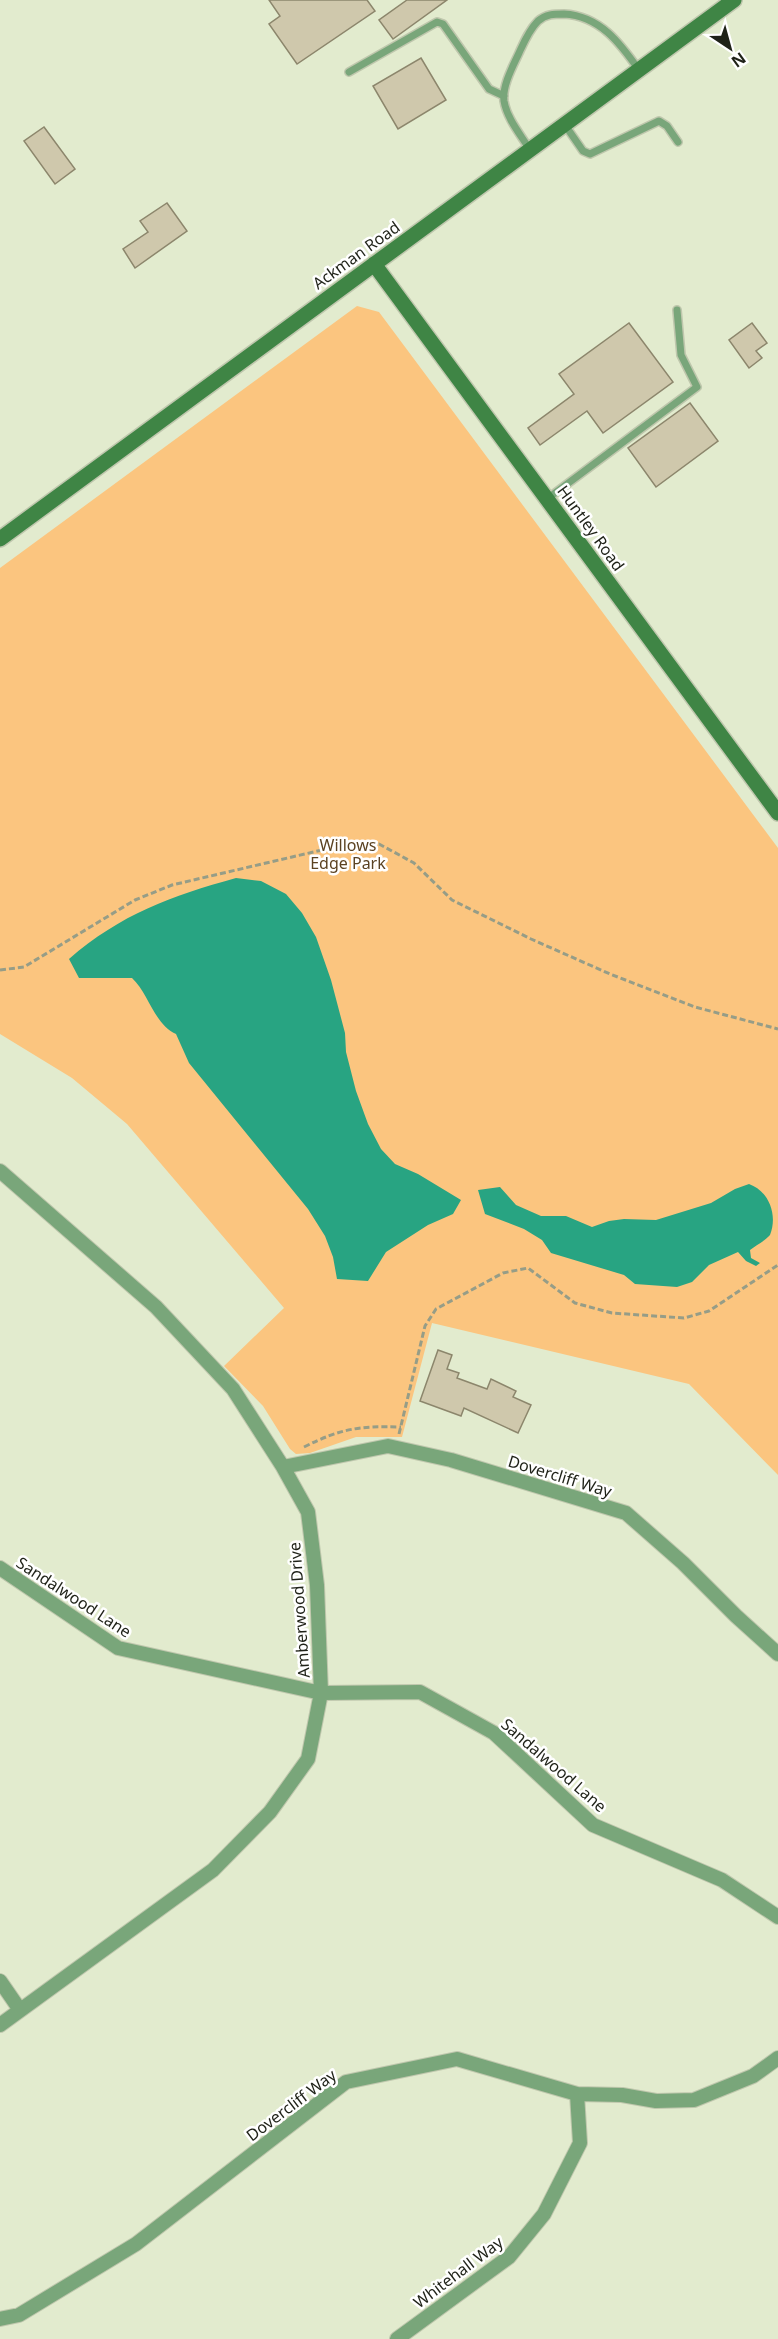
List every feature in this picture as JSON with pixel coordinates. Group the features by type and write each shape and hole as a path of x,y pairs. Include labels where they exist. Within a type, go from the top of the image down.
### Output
{"street":[{"name":"Ackman Road","path":"0,539 734,0"},
{"name":"Huntley Road","path":"374,264 778,813"},
{"name":"Amberwood Drive","path":"0,1171 156,1307 232,1389 281,1463 308,1512 317,1585 321,1693 308,1759 270,1812 213,1870 0,2025"},
{"name":"Dovercliff Way","path":"281,1463 388,1446 451,1460 626,1513 683,1563 778,1654"},
{"name":"Sandalwood Lane","path":"0,1568 118,1648 321,1693 420,1692 494,1732 594,1825 722,1880 778,1917"},
{"path":"0,1981 20,2010"},
{"name":"Dovercliff Way","path":"0,2319 19,2315 136,2244 346,2082 457,2059 577,2094 622,2095 656,2101 694,2100 753,2076 778,2058"},
{"name":"Whitehall Way","path":"397,2339 509,2258 544,2214 580,2143 577,2094"}],"lane":[{"path":"530,150 507,114 504,96 515,60 530,31 539,20 552,14 570,15 590,20 608,32 639,70"},
{"path":"349,72 436,22 443,24 489,89 504,96"},
{"path":"565,124 583,151 591,154 658,121 667,126 678,142"},
{"path":"547,499 697,387 681,355 677,310"}],"path":[{"path":"0,970 24,967 135,900 172,885 339,846 379,844 414,863 452,900 531,939 610,974 695,1007 778,1029"},
{"path":"396,1448 425,1326 436,1309 502,1273 528,1268 575,1303 612,1313 684,1318 709,1311 778,1265"},
{"path":"281,1463 329,1434 364,1426 401,1427"}],"green space":[{"name":"Willows Edge Park","path":"357,306 379,312 778,848 778,1475 689,1384 432,1323 402,1437 356,1437 310,1453 296,1454 290,1449 263,1406 224,1366 284,1308 127,1124 72,1078 0,1034 0,568"}],"shaded area":[{"path":"236,878 261,881 286,894 302,913 316,937 331,980 345,1033 346,1052 356,1091 368,1124 381,1149 395,1164 418,1174 461,1200 453,1214 428,1225 386,1252 368,1281 337,1279 333,1257 325,1236 308,1209 189,1063 176,1034 162,1023 132,978 79,978 69,959 108,930 148,908"},
{"path":"749,1184 756,1187 767,1198 772,1212 770,1235 750,1250 751,1258 760,1263 756,1266 746,1261 738,1252 709,1265 692,1282 677,1287 635,1284 624,1275 551,1253 542,1240 524,1229 485,1214 478,1190 500,1187 516,1205 541,1216 566,1216 592,1227 624,1219 656,1220 711,1203"}],"building":[{"path":"269,0 367,0 375,11 297,64 269,24 280,16"},
{"path":"407,0 447,0 393,39 379,20"},
{"path":"421,58 446,100 398,129 373,86"},
{"path":"44,127 75,169 55,184 24,141"},
{"path":"167,203 187,231 135,268 123,249 148,232 140,221"},
{"path":"629,323 673,382 603,433 587,411 540,445 528,428 574,394 559,374"},
{"path":"752,323 767,343 756,351 762,358 749,368 729,340"},
{"path":"690,403 718,441 656,487 628,448"},
{"path":"438,1350 452,1355 447,1369 459,1373 457,1378 487,1389 491,1379 516,1391 513,1397 531,1405 518,1433 464,1408 461,1416 420,1401"}]}
